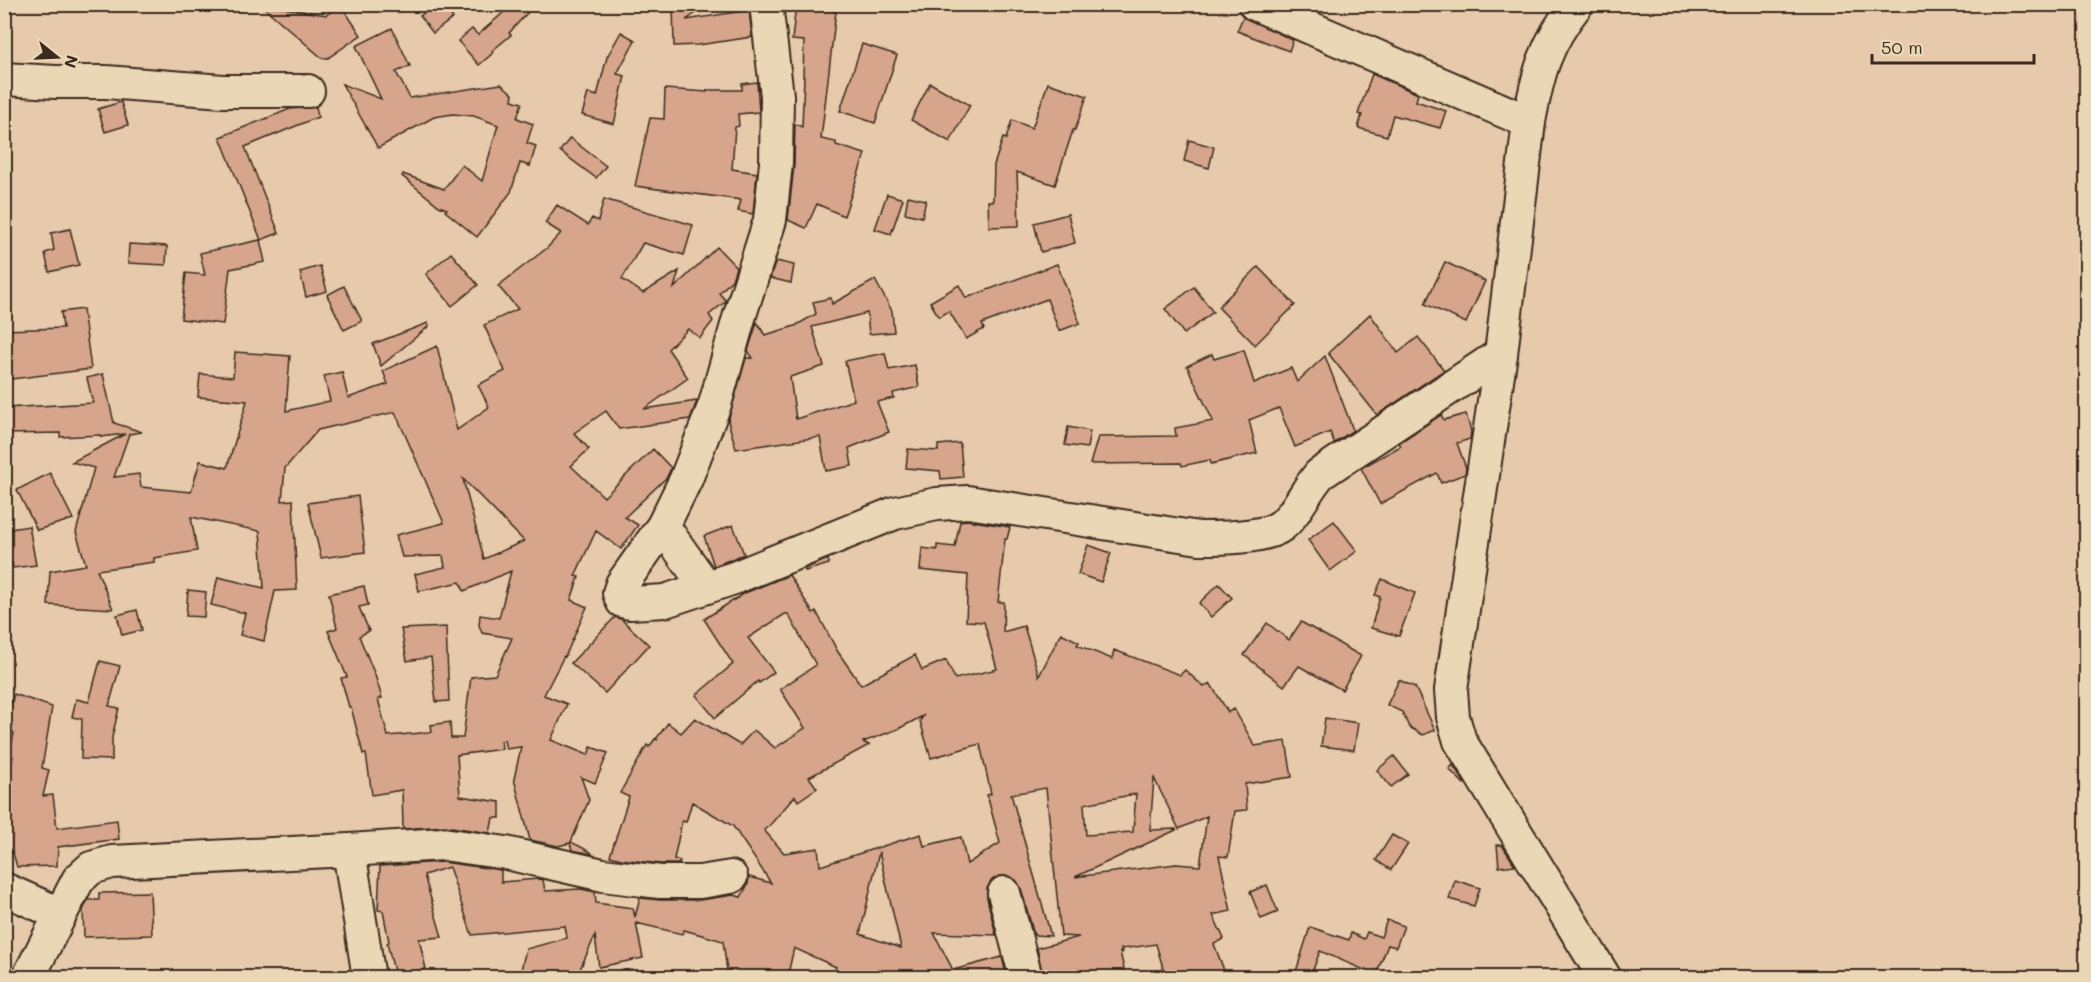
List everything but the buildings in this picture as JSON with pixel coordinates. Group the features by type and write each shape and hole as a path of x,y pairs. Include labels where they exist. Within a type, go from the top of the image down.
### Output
{"street":[{"path":"1255,4 1529,122"},
{"path":"1577,4 1564,20 1548,47 1536,84 1529,122 1501,354 1451,690 1453,717 1460,741 1605,978"},
{"path":"772,8 777,96 776,163 770,220 715,404 686,479 663,526 622,584 619,593 622,601 630,603 665,601 896,513 937,504 968,502 1199,537 1228,538 1270,531 1281,526 1289,518 1310,485 1320,474 1501,354"},
{"path":"4,79 106,82 223,91 308,91"},
{"path":"663,526 706,587"},
{"path":"28,978 78,880 91,868 112,862 443,844 506,854 603,875 660,882 700,882 731,877"},
{"path":"349,850 369,978"},
{"path":"4,889 60,914"},
{"path":"1004,894 1026,978"}]}
